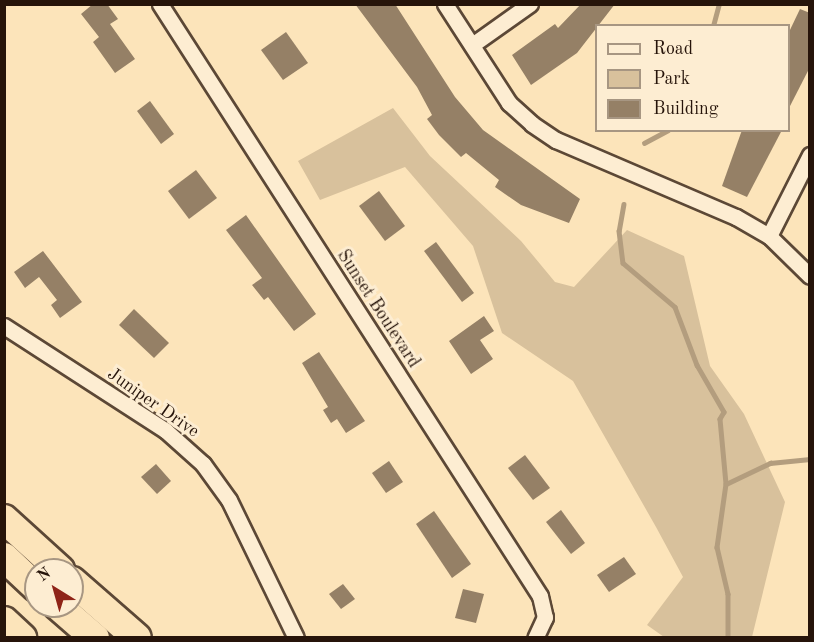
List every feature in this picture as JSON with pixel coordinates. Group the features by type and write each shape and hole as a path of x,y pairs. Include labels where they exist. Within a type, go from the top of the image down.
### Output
{"highway":[{"path":"4,519 47,558"},
{"path":"4,557 24,575"},
{"path":"84,591 137,638"},
{"path":"72,618 95,638"},
{"path":"4,621 22,638"}],"street":[{"name":"Sunset Boulevard","path":"160,4 540,596 545,617 535,638"},
{"path":"445,4 509,103 556,140 736,217 769,236 810,276"},
{"path":"472,45 530,4"},
{"path":"769,236 810,155"},
{"name":"Juniper Drive","path":"4,326 165,430 203,464 229,500 296,638"}],"green space":[{"path":"393,108 430,156 521,241 555,282 574,287 627,230 684,256 710,366 744,414 785,502 752,637 664,637 647,625 683,577 573,381 502,333 473,246 405,167 320,200 298,161"}],"building":[{"path":"93,4 107,4 118,19 110,24 135,59 115,73 93,42 99,37 81,14"},
{"path":"355,4 395,4 455,97 483,130 580,199 569,223 521,205 495,187 499,180 466,153 461,157 439,135 427,119 432,115 417,87"},
{"path":"581,4 615,4 599,24 595,24 595,30 577,53 531,85 512,55 555,24 558,28"},
{"path":"800,9 810,13 810,67 790,106 790,30"},
{"path":"286,32 308,63 283,80 261,50"},
{"path":"150,101 174,134 161,144 137,111"},
{"path":"741,132 781,132 747,197 722,186"},
{"path":"196,170 217,198 189,219 168,191"},
{"path":"379,191 405,226 385,241 359,206"},
{"path":"246,215 316,314 294,331 268,297 264,300 252,285 262,278 226,230"},
{"path":"436,242 474,293 462,302 424,251"},
{"path":"43,251 82,302 60,318 51,305 57,300 39,277 25,288 14,272"},
{"path":"134,309 169,343 154,358 119,325"},
{"path":"484,316 494,331 480,340 493,359 471,374 449,341"},
{"path":"319,352 365,421 346,433 337,419 331,423 323,410 328,407 302,363"},
{"path":"525,455 550,488 533,500 508,468"},
{"path":"389,461 403,482 386,493 372,473"},
{"path":"156,464 171,481 157,494 141,477"},
{"path":"561,510 585,543 571,554 546,522"},
{"path":"434,511 471,564 452,578 416,524"},
{"path":"624,557 636,574 609,592 597,575"},
{"path":"343,584 355,599 341,609 329,594"},
{"path":"463,589 484,594 476,623 455,618"}],"waterway":[{"path":"714,24 719,4"},
{"path":"644,143 664,132"},
{"path":"624,204 619,231 623,263 675,307 697,365 724,412 720,419 726,484 717,547 728,594 728,638"},
{"path":"726,484 770,463 810,459"}]}
